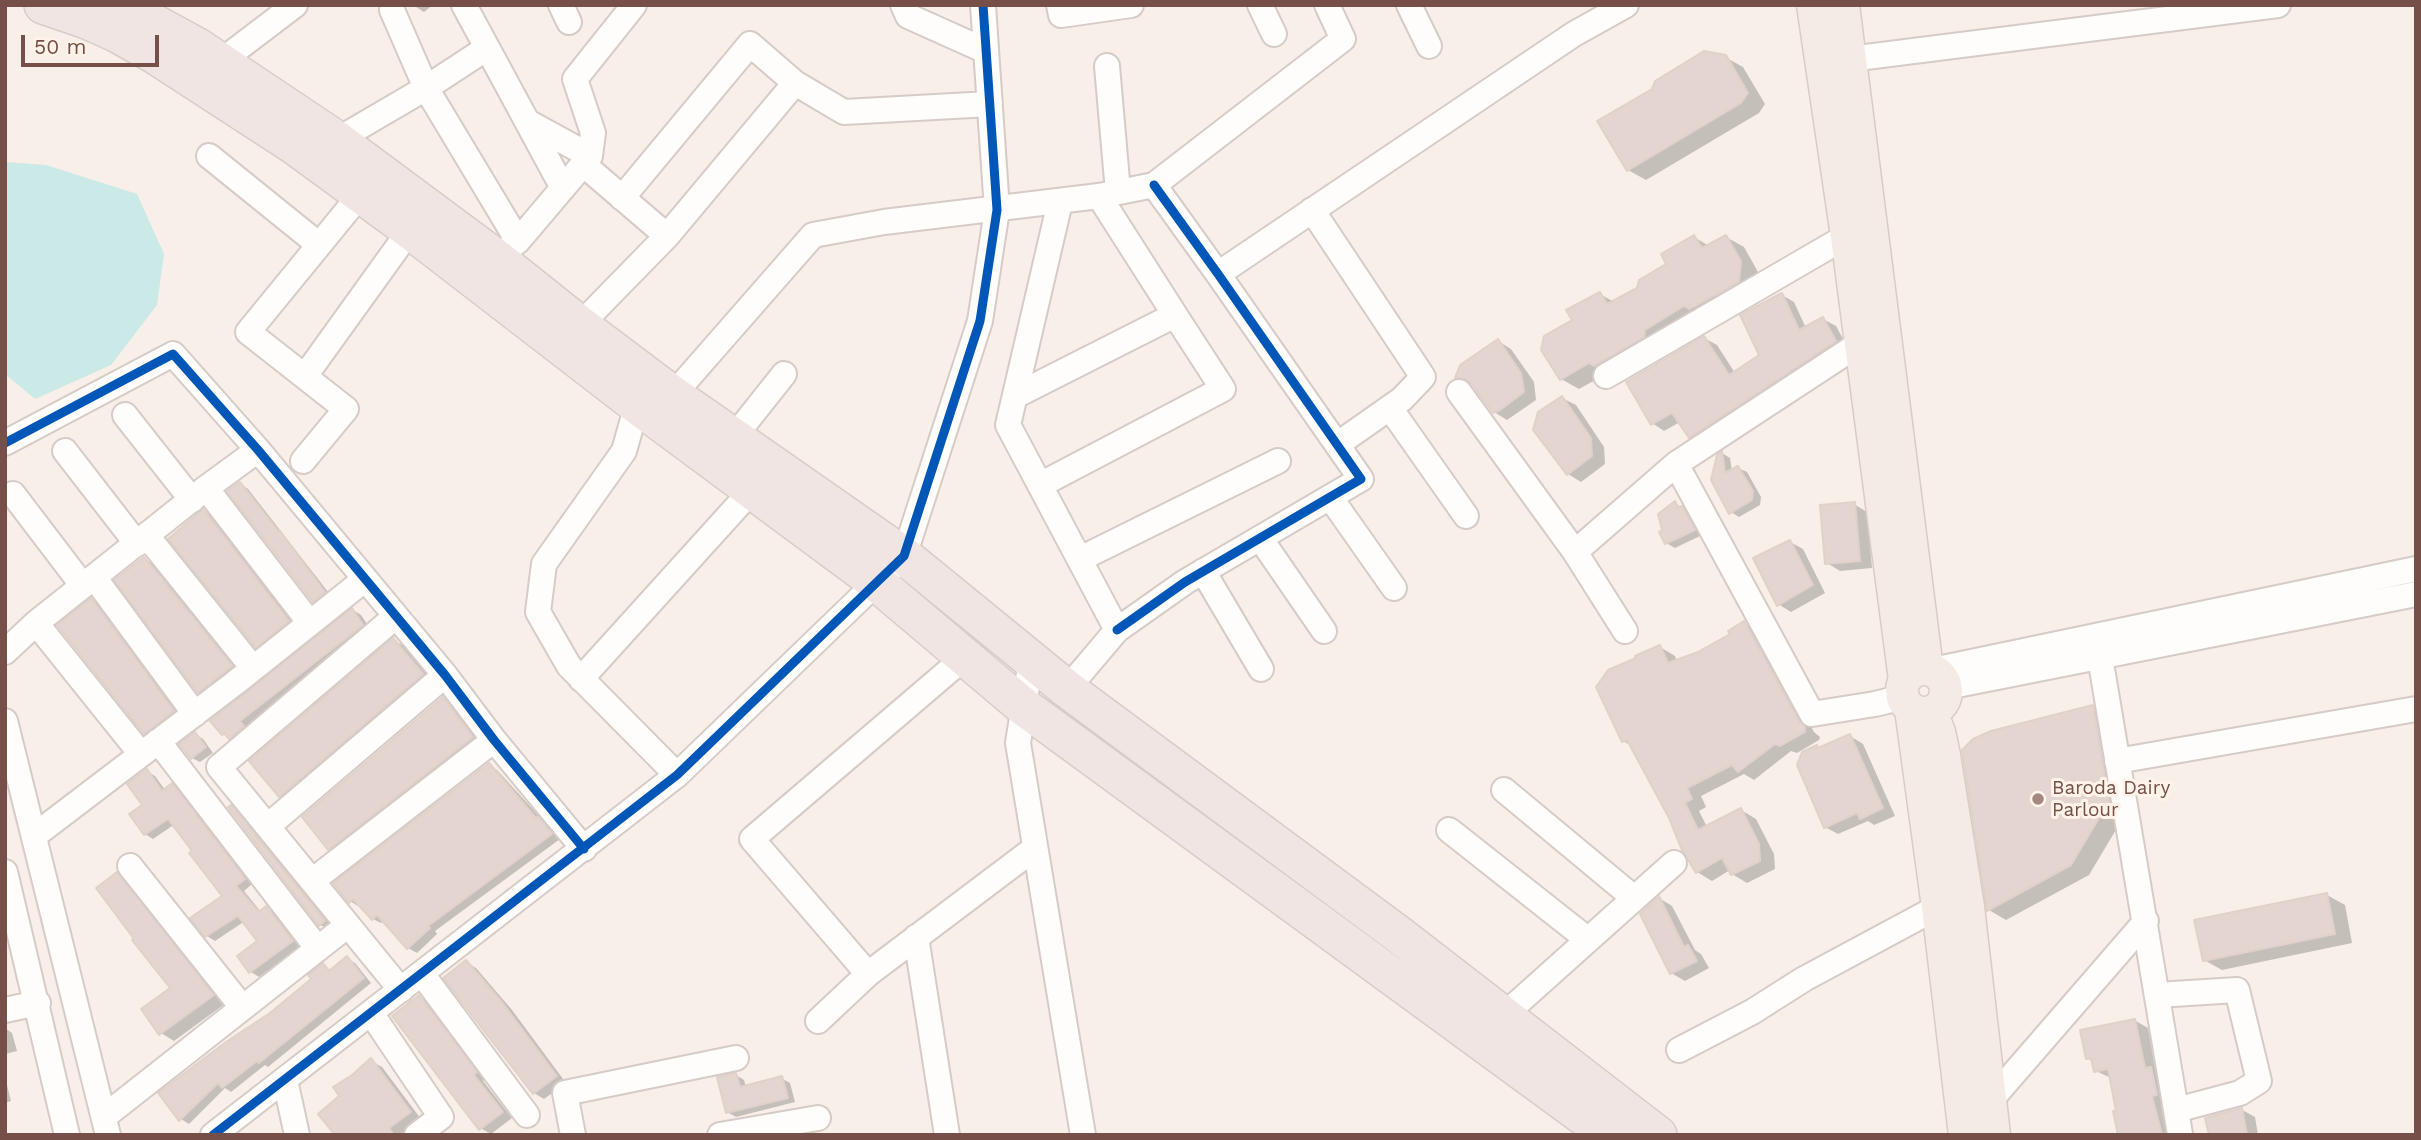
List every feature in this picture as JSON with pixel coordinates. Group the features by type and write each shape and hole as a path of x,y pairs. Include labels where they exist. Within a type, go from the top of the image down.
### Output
{"highway":[{"path":"43,5 88,20 155,54 295,146 876,582 1024,707 1609,1135"},
{"path":"121,5 198,47 507,249 580,325 673,395 904,556 1067,689 1398,934 1658,1135"}],"main road":[{"path":"1813,5 1862,342 1922,689 1939,732 1944,755 1968,907 1994,1135"},
{"path":"1843,5 1922,689 1938,907 1965,1135"}],"street":[{"path":"220,62 295,5"},
{"path":"464,5 563,188"},
{"path":"392,10 426,88 507,249 586,160 593,133 575,79 634,5"},
{"path":"903,5 908,16 986,51"},
{"path":"213,1135 677,775 904,556 980,321 998,210 983,5"},
{"path":"1059,5 1060,16 1131,5"},
{"path":"1260,5 1274,34"},
{"path":"673,395 813,235 884,222 1060,202 1154,185 1343,39 1326,5"},
{"path":"1409,5 1429,46"},
{"path":"1219,274 1574,34 1626,5"},
{"path":"1850,59 2278,5"},
{"path":"622,198 750,44 795,83 844,112 990,104"},
{"path":"337,140 426,88 487,48"},
{"path":"1040,485 1223,389 1175,315 1109,194 1107,66"},
{"path":"580,325 667,236 795,83"},
{"path":"527,122 586,160 622,198 667,236"},
{"path":"209,156 318,244"},
{"path":"1067,689 1117,630 1203,571 1361,479 1154,185"},
{"path":"303,461 346,409 248,331 360,195"},
{"path":"1060,202 1008,425 1117,630"},
{"path":"1312,210 1423,377 1402,399 1338,444"},
{"path":"305,376 410,230"},
{"path":"1606,376 1847,236"},
{"path":"1015,396 1175,315"},
{"path":"1575,552 1676,464 1862,342"},
{"path":"5,443 173,354 258,450 445,675 494,740 584,849"},
{"path":"734,437 784,374"},
{"path":"1459,391 1575,552 1625,631"},
{"path":"637,405 624,451 544,564 538,612 569,666 677,775"},
{"path":"1390,408 1466,516"},
{"path":"125,415 199,494 310,623"},
{"path":"5,652 36,622 258,450"},
{"path":"65,451 254,668"},
{"path":"1080,559 1278,461"},
{"path":"1676,464 1812,714 1875,704 1922,689 2416,569"},
{"path":"581,679 753,489"},
{"path":"12,494 88,582 194,713"},
{"path":"1330,497 1394,588"},
{"path":"1260,538 1324,631"},
{"path":"1203,571 1261,669"},
{"path":"34,836 254,668 364,580"},
{"path":"1922,689 2100,657 2416,594"},
{"path":"395,617 219,767 401,990"},
{"path":"36,622 150,748 318,949"},
{"path":"868,974 752,839 965,657"},
{"path":"2100,657 2178,1122 2240,1093 2259,1081 2237,990 2157,995"},
{"path":"1031,661 1018,743 1083,1135"},
{"path":"268,826 445,675"},
{"path":"2117,761 2416,709"},
{"path":"5,721 106,1126 242,1007 348,925"},
{"path":"312,881 494,740"},
{"path":"1504,790 1634,898"},
{"path":"1449,830 1587,939"},
{"path":"818,1021 868,974 1035,848"},
{"path":"1503,1016 1674,863"},
{"path":"130,866 242,1007"},
{"path":"5,872 67,1135"},
{"path":"1679,1050 1938,907"},
{"path":"1990,1101 2146,921"},
{"path":"916,937 947,1135"},
{"path":"422,974 527,1115"},
{"path":"5,1010 38,1003"},
{"path":"371,1013 442,1117 416,1135"},
{"path":"573,1135 565,1093 736,1058"},
{"path":"285,1080 297,1135"},
{"path":"722,1135 792,1129 818,1118"}],"water":[{"path":"5,162 46,165 137,194 164,254 157,305 111,365 35,399 5,374"}],"building":[{"path":"1704,51 1726,55 1748,93 1741,103 1627,171 1597,121 1652,89 1655,81"},
{"path":"1694,235 1702,248 1726,235 1741,261 1739,282 1689,309 1684,306 1645,330 1644,337 1594,366 1589,363 1560,380 1541,350 1544,336 1572,320 1566,310 1600,292 1607,304 1637,288 1639,280 1666,264 1661,254"},
{"path":"1782,293 1799,330 1823,317 1836,341 1689,438 1672,413 1651,425 1626,382 1704,336 1729,375 1759,355 1740,315"},
{"path":"1498,339 1521,373 1524,392 1493,413 1471,383 1464,378 1455,378 1460,365"},
{"path":"1562,396 1591,438 1592,456 1567,475 1533,430 1538,412"},
{"path":"1722,451 1725,473 1738,466 1753,491 1752,500 1729,514 1711,480 1717,455"},
{"path":"240,482 325,592 313,602 227,491"},
{"path":"1675,501 1678,508 1682,506 1695,530 1665,544 1659,532 1662,530 1658,514"},
{"path":"1855,502 1860,561 1825,564 1820,505"},
{"path":"203,509 289,621 256,648 168,539"},
{"path":"1790,540 1813,585 1777,606 1753,558"},
{"path":"144,557 232,666 198,693 114,580"},
{"path":"91,598 174,711 144,734 57,625"},
{"path":"352,608 363,625 240,721 244,726 229,739 224,733 222,735 210,721"},
{"path":"1744,621 1799,721 1805,727 1805,732 1780,746 1775,744 1738,772 1732,765 1687,788 1692,799 1685,803 1698,830 1741,808 1759,844 1760,861 1731,875 1722,858 1696,873 1627,740 1622,742 1596,687 1608,670 1636,658 1635,656 1660,645 1668,663 1698,652 1730,634 1728,631"},
{"path":"393,638 423,674 279,797 249,761"},
{"path":"443,697 473,737 328,850 302,817"},
{"name":"Baroda Dairy Parlour","path":"2093,705 2111,813 2102,813 2071,865 1987,911 1962,750 1973,739 1991,731"},
{"path":"195,732 206,747 191,759 179,744"},
{"path":"1850,734 1883,808 1860,819 1857,813 1824,828 1797,765 1802,752"},
{"path":"489,763 552,834 428,926 430,928 407,949 377,915 372,920 353,899 349,903 333,883"},
{"path":"147,769 162,791 172,783 245,879 236,886 259,912 266,906 293,941 249,973 237,956 257,941 238,916 205,937 190,918 222,896 189,853 192,851 168,819 144,835 129,814 142,805 127,784"},
{"path":"231,805 325,921 319,926 228,807"},
{"path":"117,872 214,995 159,1035 141,1009 170,988 96,888"},
{"path":"2327,893 2335,934 2203,961 2194,920"},
{"path":"1659,896 1684,947 1688,945 1697,961 1670,974 1640,914"},
{"path":"347,956 364,978 259,1063 257,1061 222,1088 218,1083 179,1121 158,1093 270,1013 311,979 308,975 323,963 329,971"},
{"path":"466,960 502,1002 557,1076 533,1094 443,978"},
{"path":"419,995 477,1072 474,1075 503,1112 479,1130 392,1016"},
{"path":"2135,1019 2145,1068 2151,1067 2157,1095 2152,1096 2162,1135 2118,1135 2108,1069 2094,1072 2091,1058 2086,1059 2080,1030"},
{"path":"371,1058 411,1112 389,1128 394,1135 335,1135 318,1114 339,1096 333,1087"},
{"path":"736,1073 740,1087 782,1076 788,1098 726,1113 717,1077"},
{"path":"2242,1108 2247,1135 2209,1135 2205,1118"}],"cycle path":[{"path":"213,1135 677,775 904,556 980,321 997,210 983,5"},
{"path":"1117,630 1185,582 1361,479 1154,185"},
{"path":"5,443 173,354 258,450 445,675 494,740 584,849"}],"place":[{"name":"Baroda Dairy Parlour","path":"2038,799"}]}
